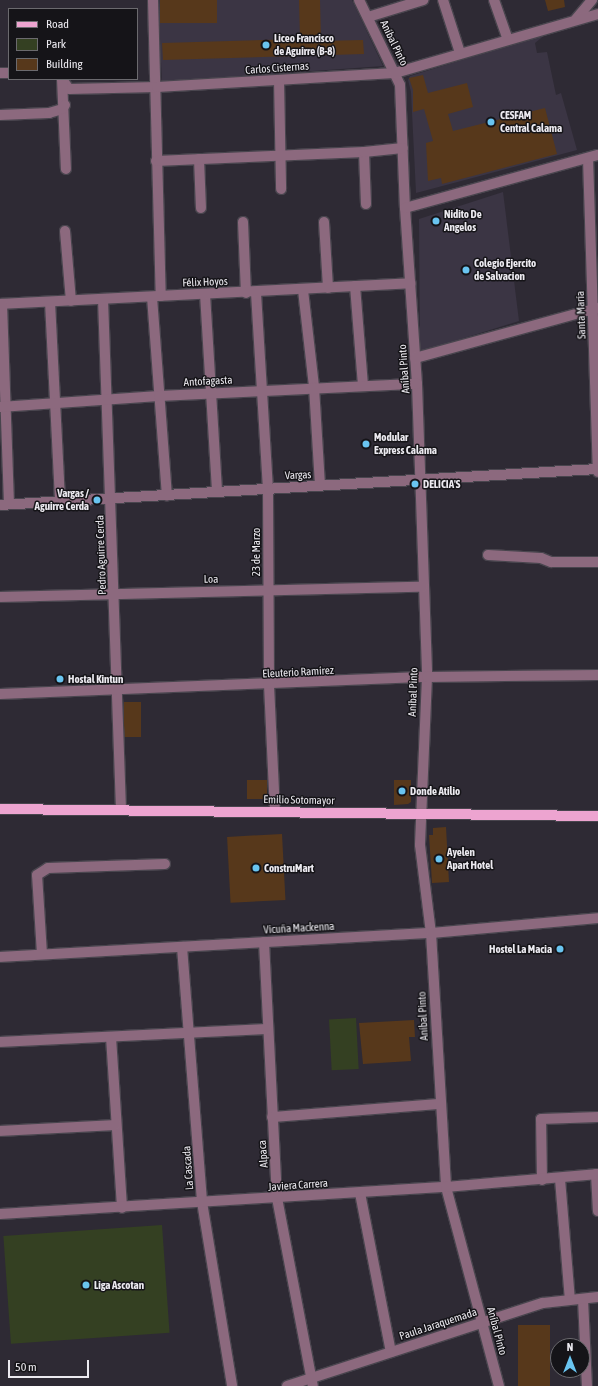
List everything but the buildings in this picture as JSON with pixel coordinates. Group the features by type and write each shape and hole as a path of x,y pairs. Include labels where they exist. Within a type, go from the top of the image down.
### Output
{"main road":[{"name":"Emilio Sotomayor","path":"0,809 598,816"}],"street":[{"path":"153,0 157,87 156,161 159,396 167,495"},
{"name":"Aníbal Pinto","path":"359,0 400,85 405,208 417,384 419,480 427,677 420,813 420,845 431,933 439,1104 446,1187 499,1386"},
{"path":"368,17 423,0"},
{"path":"443,0 460,53"},
{"path":"494,0 508,40"},
{"path":"574,20 592,0"},
{"name":"Carlos Cisternas","path":"69,89 157,87 394,73 598,14"},
{"path":"62,80 62,109 66,169"},
{"path":"0,115 49,113 62,109 68,101 69,89 63,80"},
{"path":"279,80 281,189"},
{"path":"156,161 364,152 403,148"},
{"path":"364,152 366,204"},
{"path":"405,208 598,155"},
{"name":"Santa María","path":"588,158 596,309 598,471"},
{"path":"200,159 201,208"},
{"name":"23 de Marzo","path":"242,222 262,391 268,489 269,685 275,812"},
{"path":"324,222 328,288"},
{"path":"65,231 71,301"},
{"name":"Félix Hoyos","path":"1,304 251,293 410,284"},
{"path":"355,286 363,386"},
{"path":"303,290 314,387 320,486"},
{"path":"205,294 217,492"},
{"name":"Pedro Aguirre Cerda","path":"103,299 118,690 121,810"},
{"path":"50,302 60,501"},
{"path":"1,304 4,504"},
{"path":"415,358 596,309"},
{"name":"Antofagasta","path":"3,407 314,387 417,384"},
{"name":"Vargas","path":"4,504 598,471"},
{"path":"488,555 541,558 551,562 598,562"},
{"name":"Loa","path":"0,597 114,593 423,587"},
{"name":"Eleuterio Ramírez","path":"0,694 269,685 427,677 598,675"},
{"path":"42,954 37,875 48,868 165,864"},
{"name":"Vicuña Mackenna","path":"0,957 431,933 598,918"},
{"name":"Alpaca","path":"264,942 267,1029 277,1198 312,1382"},
{"name":"La Cascada","path":"182,947 190,1031 202,1202 232,1386"},
{"path":"0,1042 110,1037 190,1031 267,1029"},
{"path":"110,1037 122,1208"},
{"path":"272,1117 439,1104"},
{"path":"542,1180 541,1119 598,1117"},
{"path":"0,1130 116,1125"},
{"path":"597,1174 598,1211"},
{"name":"Javiera Carrera","path":"0,1214 360,1193 560,1179 597,1174"},
{"path":"560,1179 570,1300"},
{"path":"360,1193 391,1352"},
{"name":"Paula Jaraquemada","path":"287,1386 312,1382 391,1352 543,1303 598,1298"},
{"path":"583,1299 587,1386"}],"shaded area":[{"name":"Liceo Francisco de Aguirre (B-8)","path":"158,0 352,0 383,66 162,82"},
{"name":"CESFAM Central Calama","path":"546,34 535,43 537,53 547,52 556,95 561,93 577,150 416,193 411,92 408,80 410,76"},
{"name":"Colegio Ejercito de Salvacion","path":"503,192 519,321 420,352 419,219"}],"green space":[{"path":"356,1018 359,1069 332,1070 329,1019"},
{"name":"Liga Ascotan","path":"162,1225 170,1333 11,1344 3,1236"}],"place":[{"name":"Liceo Francisco de Aguirre (B-8)","path":"266,45"},
{"name":"CESFAM Central Calama","path":"491,122"},
{"name":"Nidito De Angelos","path":"436,221"},
{"name":"Colegio Ejercito de Salvacion","path":"466,270"},
{"name":"Modular Express Calama","path":"366,444"},
{"name":"DELICIA'S","path":"415,484"},
{"name":"Vargas / Aguirre Cerda","path":"97,500"},
{"name":"Hostal Kintun","path":"60,679"},
{"name":"Donde Atilio","path":"402,791"},
{"name":"Ayelen Apart Hotel","path":"439,859"},
{"name":"ConstruMart","path":"256,868"},
{"name":"Hostel La Macia","path":"560,949"},
{"name":"Liga Ascotan","path":"86,1285"}]}
